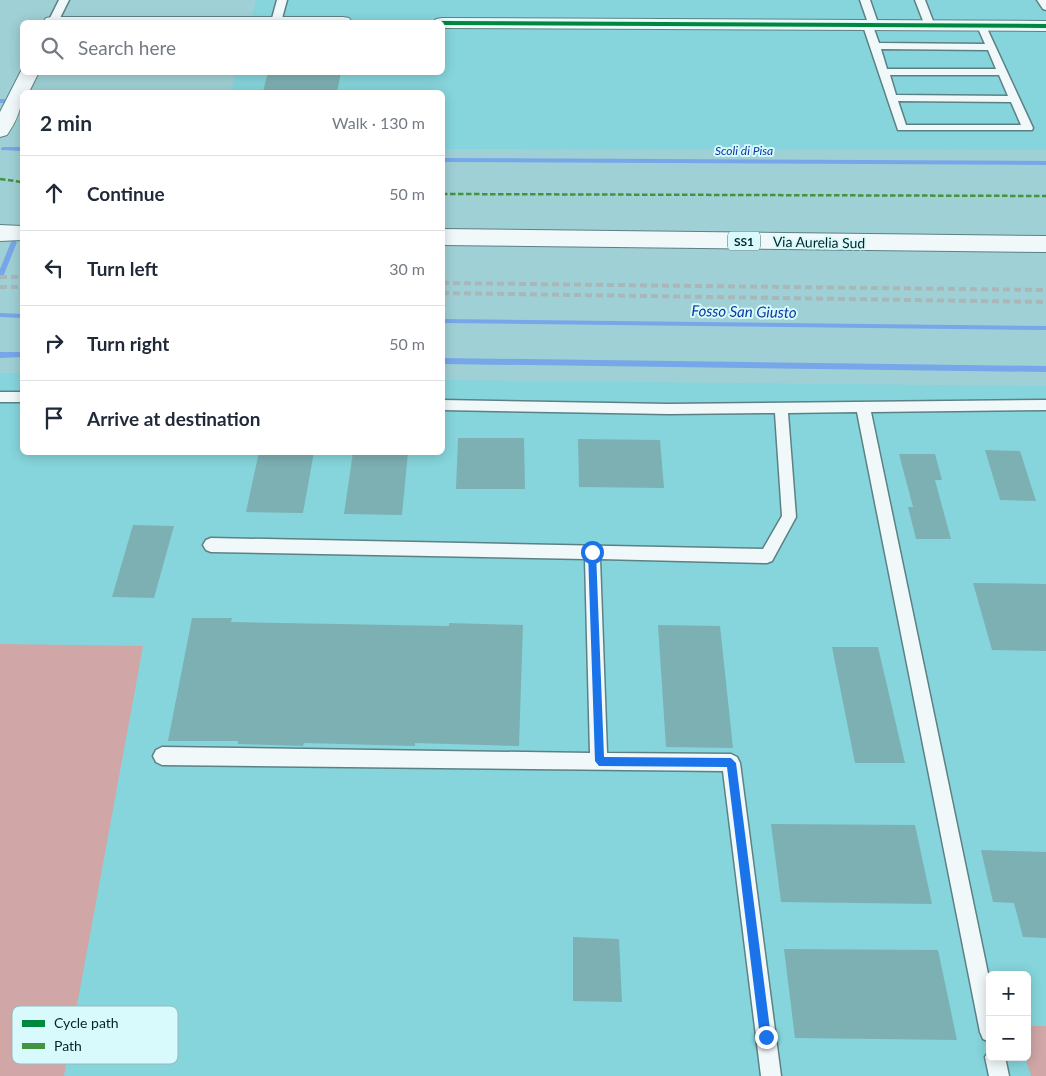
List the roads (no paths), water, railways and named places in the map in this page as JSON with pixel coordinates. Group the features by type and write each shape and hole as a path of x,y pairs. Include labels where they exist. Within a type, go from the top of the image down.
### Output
{"street":[{"path":"445,23 1046,26"},
{"path":"21,90 28,77"},
{"path":"0,131 20,92"},
{"path":"0,232 20,233"},
{"name":"Via Aurelia Sud","path":"445,237 1046,244"}],"lane":[{"path":"53,20 64,0"},
{"path":"277,20 282,0"},
{"path":"865,0 875,46 902,128 1028,128 982,26"},
{"path":"920,0 930,26"},
{"path":"1042,0 1046,7"},
{"path":"875,46 992,47"},
{"path":"883,72 1003,72"},
{"path":"892,98 1015,99"},
{"path":"0,397 20,397"},
{"path":"445,405 669,409 1046,405"},
{"path":"863,407 987,1016"},
{"path":"211,545 767,556 789,517 780,408"},
{"path":"592,552 599,761"},
{"path":"162,756 731,763 771,1076"},
{"path":"996,1061 999,1076"}],"waterway":[{"name":"Fosso San Giusto","path":"3,149 20,149"},
{"name":"Scoli di Pisa","path":"445,160 1046,163"},
{"name":"Fosso San Giusto","path":"0,277 14,242"},
{"name":"Fosso San Giusto","path":"0,315 20,316"},
{"name":"Fosso San Giusto","path":"445,321 1046,328"},
{"path":"0,355 20,355"},
{"path":"445,361 1046,369"}],"railway":[{"path":"0,277 20,277"},
{"path":"445,283 1046,290"},
{"path":"0,287 20,287"},
{"path":"445,293 1046,302"}]}
